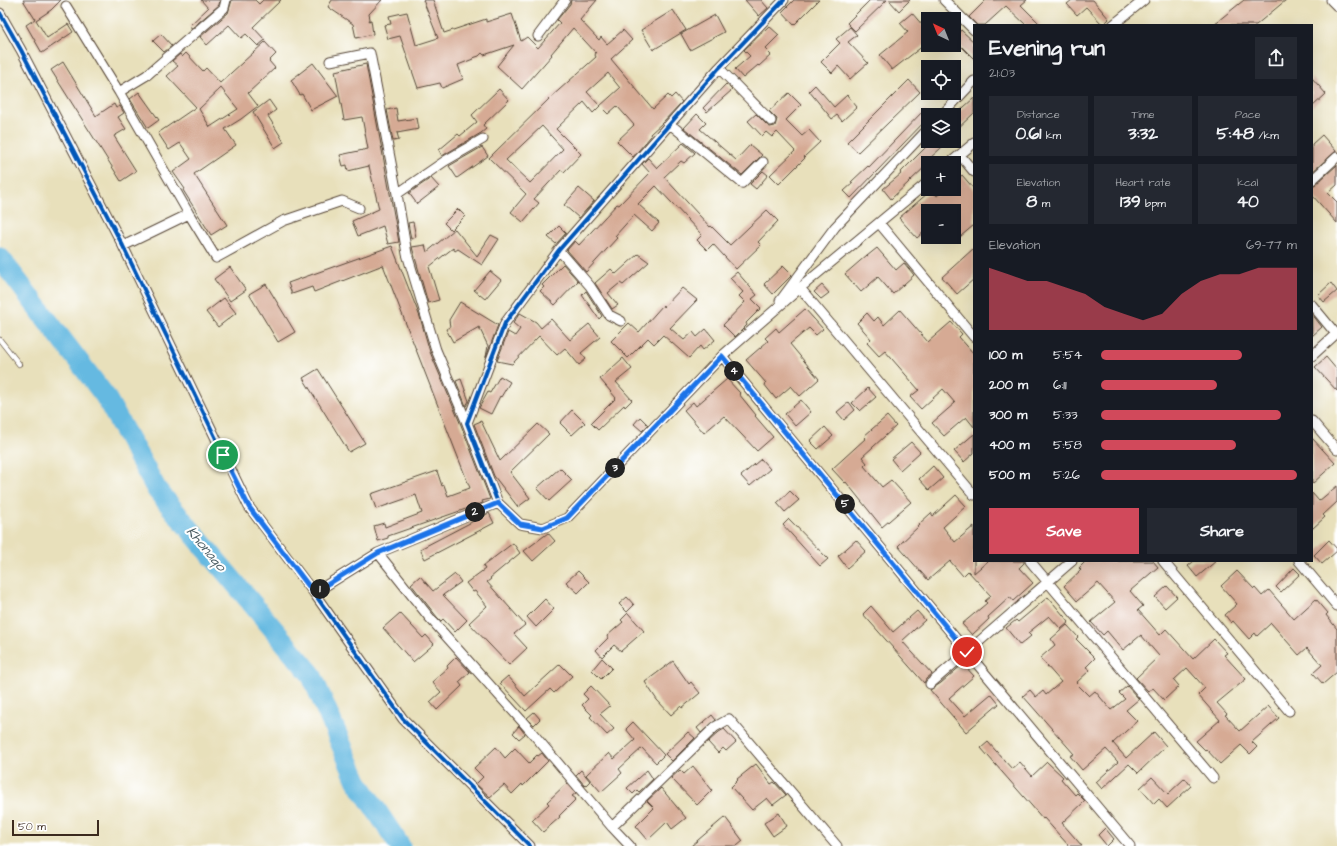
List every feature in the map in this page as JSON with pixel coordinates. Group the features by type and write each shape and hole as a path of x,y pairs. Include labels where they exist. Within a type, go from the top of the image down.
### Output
{"street":[{"path":"119,92 147,75 224,8 226,0"},
{"path":"538,36 565,0"},
{"path":"467,423 505,323 559,250 719,68 784,0"},
{"path":"944,0 973,29"},
{"path":"1115,24 1132,4 1144,0"},
{"path":"1332,0 1337,6"},
{"path":"66,6 119,92 216,258 283,221 342,201 359,208"},
{"path":"0,12 123,246 249,507 314,593 403,719 530,846"},
{"path":"330,61 370,53 408,254 436,350 467,423 498,503 520,524 543,528 567,518 722,356 800,288 921,188"},
{"path":"719,68 771,121"},
{"path":"948,108 973,81"},
{"path":"670,124 742,184 763,162"},
{"path":"770,315 835,227 921,136"},
{"path":"397,194 444,161 484,139"},
{"path":"973,144 960,155 973,171"},
{"path":"1313,179 1337,157"},
{"path":"123,246 189,214"},
{"path":"878,223 973,335"},
{"path":"559,250 590,286 610,315 621,321"},
{"path":"800,288 973,494"},
{"path":"1313,307 1336,333 1313,355"},
{"path":"722,356 1130,846"},
{"path":"1313,422 1337,450"},
{"path":"314,593 378,553 498,503"},
{"path":"378,553 429,617 530,730 612,827 630,846"},
{"path":"1031,562 1213,778"},
{"path":"930,684 1071,562"},
{"path":"1164,562 1289,711"},
{"path":"1300,562 1337,606"},
{"path":"612,827 715,727 729,719 837,846"}],"lane":[{"path":"0,340 19,364"}],"building":[{"path":"23,0 61,0 51,10 36,20 47,38 68,24 73,32 42,53 26,25 35,19"},
{"path":"201,0 220,0 219,5 192,28 189,26 208,8"},
{"path":"232,0 255,0 259,4 263,0 281,0 253,27 265,40 258,46 246,34 241,38 229,25 207,45 200,37 228,13"},
{"path":"332,0 382,0 369,14 369,21 371,20 373,34 356,38 353,24 328,7"},
{"path":"423,0 433,0 444,33 486,19 486,22 512,14 521,41 527,37 538,48 560,23 557,20 570,4 571,0 597,0 580,20 599,40 601,37 607,44 623,30 632,40 611,59 653,109 668,95 671,98 675,94 682,102 650,134 651,136 633,157 617,141 634,125 617,106 608,114 600,106 593,113 584,102 556,129 581,154 564,172 561,170 534,199 539,203 523,222 511,212 526,194 489,158 550,98 596,57 596,53 573,28 551,54 552,55 522,89 497,66 514,45 484,55 482,53 473,59 458,65 463,79 442,88 440,83 418,88 400,36 388,39 384,25 391,24 389,16 407,12 416,45 438,38","holes":["608,73 620,88 600,106 587,92","542,126 563,149 530,183 506,160"]},
{"path":"745,0 761,0 768,8 759,16"},
{"path":"794,0 819,0 794,25 782,12"},
{"path":"870,0 887,0 855,31 847,23"},
{"path":"889,0 910,0 899,11"},
{"path":"986,0 1027,0 1021,5 1040,24 1025,24 1006,6 986,24 976,24 969,17"},
{"path":"1072,0 1093,0 1109,19 1102,24 1086,7 1077,15 1067,4"},
{"path":"1244,0 1286,0 1257,24 1214,24"},
{"path":"673,10 686,30 653,50 641,30"},
{"path":"912,13 921,24 921,47 892,70 880,55 908,32 900,23"},
{"path":"715,15 724,32 690,50 681,34"},
{"path":"769,26 779,35 765,49 771,55 743,78 735,69 750,56 744,50"},
{"path":"850,27 857,35 848,42 868,63 850,79 838,66 832,73 821,62 840,43 836,39"},
{"path":"961,30 973,41 973,58 961,46"},
{"path":"161,34 172,46 164,52 153,41"},
{"path":"265,42 276,54 269,61 275,68 248,93 258,106 225,129 236,145 194,174 227,225 211,235 183,190 185,189 173,172 191,159 180,143 169,150 158,133 196,107 167,76 178,66 172,61 180,54 182,57 186,53 203,71 206,68 220,83","holes":["221,88 238,109 210,127 199,109"]},
{"path":"63,62 96,116 114,104 116,108 120,106 124,113 118,117 126,129 114,136 136,171 121,181 51,70"},
{"path":"313,63 338,96 311,110 302,94 300,95 291,80"},
{"path":"366,64 399,242 388,244 383,226 358,236 352,221 379,209 369,166 348,171 347,165 343,166 340,155 368,149 362,117 344,120 335,71"},
{"path":"1313,79 1326,94 1313,106"},
{"path":"909,80 920,92 858,152 847,142"},
{"path":"726,84 732,90 707,112 703,108"},
{"path":"815,85 834,107 847,95 857,107 842,121 837,115 832,119 809,91"},
{"path":"499,89 509,100 483,125 486,129 442,156 439,150 458,134 460,136 477,122 472,115"},
{"path":"139,92 159,120 148,128 130,99"},
{"path":"789,93 801,105 786,120 802,136 809,130 820,142 779,184 770,175 795,151 777,132 772,137 766,132 762,136 748,121 756,114 770,127 775,126 777,119 769,111"},
{"path":"973,99 973,114 961,125 961,110"},
{"path":"269,100 276,110 268,116 284,142 275,148 253,112"},
{"path":"396,108 398,121 417,118 419,129 397,133 399,140 393,141 387,110"},
{"path":"921,113 921,125 851,198 844,191 853,183 851,182 868,166 869,167"},
{"path":"697,114 706,123 700,129 736,160 750,145 762,155 742,175 684,128"},
{"path":"1322,135 1336,151 1313,171 1313,143"},
{"path":"683,143 695,153 684,163 681,161 664,177 710,227 711,226 730,245 767,210 778,221 758,242 761,245 736,269 713,244 707,250 697,240 702,235 656,186 638,204 659,223 652,231 634,215 615,236 617,238 586,272 567,250 575,241 579,245 617,204 619,205 650,173 642,164 648,158 657,168"},
{"path":"482,147 488,156 457,178 449,166"},
{"path":"925,148 941,148 932,156 921,156 921,171 891,199 883,189 901,174 900,173"},
{"path":"1337,165 1337,185 1328,193 1337,202 1337,223 1313,196 1313,186"},
{"path":"763,171 768,175 756,189 750,184"},
{"path":"962,175 973,188 973,226 961,236 961,204 921,204 921,234 917,238 899,218 925,196 961,196"},
{"path":"431,178 439,187 417,204 409,193"},
{"path":"579,188 594,201 579,218 564,205"},
{"path":"458,209 465,216 451,230 444,223"},
{"path":"413,222 416,237 411,239 408,223"},
{"path":"559,226 566,233 556,244 548,237"},
{"path":"455,229 477,256 491,235 499,239 482,265 458,249 455,251 453,248 429,267 439,300 428,303 412,247 425,245 427,252"},
{"path":"392,246 420,317 430,352 490,499 482,501 483,503 388,536 388,538 378,541 374,526 384,523 385,527 422,513 416,495 376,509 371,494 437,471 442,486 444,485 448,496 470,488 383,265 314,292 312,287 292,294 288,283"},
{"path":"877,248 896,270 904,263 914,275 893,294 878,277 861,292 845,274"},
{"path":"973,249 973,280 957,294 942,277"},
{"path":"638,254 649,262 623,285 620,283 608,293 618,305 612,309 595,283 611,269 616,274"},
{"path":"563,264 578,281 555,305 540,291 544,287 542,285"},
{"path":"783,266 792,275 773,294 764,284"},
{"path":"230,267 246,290 230,301 214,279"},
{"path":"490,271 501,280 485,299 474,290"},
{"path":"737,272 757,295 752,299 761,308 735,337 723,325 745,302 739,296 743,292 730,278"},
{"path":"1331,283 1337,291 1324,302 1318,295"},
{"path":"266,284 295,332 278,342 249,294"},
{"path":"822,285 829,293 821,299 814,292"},
{"path":"682,288 697,300 670,328 684,340 693,332 697,337 706,329 715,340 703,350 700,346 689,358 663,335 654,344 648,338 628,358 611,341 629,323 639,332 663,305 664,307"},
{"path":"586,291 602,316 599,319 582,295"},
{"path":"224,298 236,313 218,327 206,312"},
{"path":"460,302 498,325 486,357 488,346 479,327 453,342 446,329 450,327 449,320"},
{"path":"805,309 823,329 816,335 809,328 790,344 819,379 800,396 791,386 776,399 764,384 766,383 746,360 768,341 765,338 776,328 779,332"},
{"path":"900,310 928,342 951,322 962,334 959,337 973,353 973,426 966,417 944,436 932,423 955,403 943,389 921,409 910,397 919,390 885,351 879,356 867,343 871,339 857,323 867,313 874,321 878,317 884,325"},
{"path":"520,313 536,322 541,328 551,319 570,340 589,324 600,337 581,353 586,359 579,365 565,348 557,355 539,336 512,364 497,361 508,332 515,336 520,329 513,323"},
{"path":"1313,315 1322,327 1313,335"},
{"path":"1326,357 1337,370 1337,391 1315,367"},
{"path":"623,358 632,369 616,382 632,400 625,407 624,405 598,430 591,423 616,398 600,379"},
{"path":"318,369 365,443 349,452 303,378"},
{"path":"500,376 510,382 501,397 500,396 491,414 479,408 488,392 490,393"},
{"path":"461,379 469,401 466,406 456,381"},
{"path":"727,379 740,393 739,394 756,415 755,416 773,437 757,451 724,416 704,433 684,410 693,402 696,406"},
{"path":"868,388 876,397 860,411 852,403"},
{"path":"801,400 811,412 795,426 785,414"},
{"path":"849,402 855,410 844,420 837,412"},
{"path":"572,410 585,423 572,435 560,423"},
{"path":"887,416 896,426 862,457 867,463 864,466 882,487 891,480 911,502 882,527 846,482 845,483 832,469 866,438 864,436"},
{"path":"640,417 648,425 642,431 634,424"},
{"path":"481,421 500,461 538,424 549,434 510,472 530,498 518,507 494,476 474,424"},
{"path":"825,427 833,436 818,449 810,441"},
{"path":"973,435 973,454 964,462 954,451"},
{"path":"1313,439 1335,463 1313,483"},
{"path":"911,442 920,452 900,470 891,459"},
{"path":"761,459 770,469 750,486 741,476"},
{"path":"933,466 943,478 929,490 919,479"},
{"path":"560,468 572,480 549,501 537,488"},
{"path":"1337,486 1337,502 1323,515 1325,517 1313,528 1313,494 1319,501"},
{"path":"790,491 799,500 785,512 777,503"},
{"path":"956,495 966,506 943,527 955,542 973,527 974,573 987,562 1024,562 1019,568 1033,583 1013,601 1010,597 988,617 989,619 972,635 962,624 987,603 985,601 991,596 968,571 963,576 950,561 928,580 898,546 931,513 933,516"},
{"path":"489,513 494,523 425,559 420,549"},
{"path":"789,519 828,559 820,566 783,525"},
{"path":"548,533 555,541 533,561 524,551"},
{"path":"856,540 866,551 847,568 838,556"},
{"path":"1329,540 1337,551 1322,564 1314,555"},
{"path":"513,543 520,553 487,582 525,625 514,634 527,648 509,665 469,623 487,606 475,591 473,592 466,583 485,569 483,566"},
{"path":"1085,562 1154,562 1158,567 1130,591 1143,606 1138,610 1160,635 1166,629 1193,659 1214,639 1227,653 1224,655 1246,679 1217,703 1227,714 1225,715 1240,731 1268,706 1279,718 1252,742 1257,747 1250,754 1241,745 1220,764 1196,741 1220,720 1198,695 1205,688 1187,668 1174,680 1179,686 1164,700 1153,688 1148,691 1136,678 1159,656 1141,635 1123,650 1107,631 1103,635 1091,622 1115,602 1098,583 1077,601 1064,586 1081,570 1079,568"},
{"path":"1193,562 1215,562 1197,577 1188,566"},
{"path":"1294,568 1300,574 1281,592 1276,587"},
{"path":"578,571 589,582 578,593 566,582"},
{"path":"1237,571 1262,596 1269,590 1294,619 1316,599 1328,613 1326,615 1337,629 1337,672 1323,684 1313,673 1322,665 1307,648 1299,655 1271,623 1257,636 1255,633 1249,639 1233,621 1231,623 1225,615 1237,604 1221,586"},
{"path":"455,574 461,582 443,595 467,620 455,632 443,619 441,621 437,617 411,584 420,576 433,591"},
{"path":"1167,586 1177,597 1165,608 1155,597"},
{"path":"627,597 634,605 627,612 619,604"},
{"path":"1048,597 1069,622 1061,629 1049,616 1028,633 1031,636 1020,645 1006,628 1016,620 1018,622"},
{"path":"545,599 554,609 536,627 527,617"},
{"path":"871,606 893,632 917,611 925,620 902,641 932,674 924,683 863,614"},
{"path":"400,613 423,638 426,635 434,644 413,662 383,628"},
{"path":"628,613 644,631 621,651 614,645 602,657 596,650 608,638 607,636 623,622 621,620"},
{"path":"1067,625 1078,637 1076,639 1095,658 1086,667 1090,670 1076,683 1089,696 1095,691 1111,710 1125,699 1119,693 1127,686 1139,699 1126,710 1137,721 1113,743 1126,758 1154,732 1166,746 1138,773 1129,764 1102,789 1096,782 1118,762 1106,749 1082,770 1070,756 1074,754 1023,696 1030,690 1036,697 1043,691 1046,695 1061,682 1040,658 1055,645 1051,639"},
{"path":"456,657 470,672 459,682 462,686 437,710 430,702 441,692 432,682 448,668 447,666"},
{"path":"602,658 612,668 601,679 592,670"},
{"path":"673,661 689,684 691,682 700,693 671,715 657,700 645,682"},
{"path":"560,664 572,676 554,693 550,689 526,711 500,683 508,676 525,696"},
{"path":"963,664 974,676 949,698 965,716 991,694 999,704 966,732 930,690 941,683"},
{"path":"591,686 610,706 600,714 614,729 607,735 590,717 592,715 582,705 588,699 583,694"},
{"path":"534,712 540,719 534,725 527,718"},
{"path":"712,715 716,720 701,733 697,728"},
{"path":"633,722 664,755 656,763 642,748 619,769 622,773 601,792 586,775 609,753 614,759 635,740 626,729"},
{"path":"519,726 525,734 519,739 513,733"},
{"path":"724,729 736,742 726,751 723,748 718,753 708,742"},
{"path":"688,732 695,738 672,761 665,754"},
{"path":"988,742 1012,769 1020,762 1032,776 1047,762 1063,777 1061,779 1075,795 1077,793 1085,801 1062,823 1082,846 1069,846 1044,818 1043,819 981,748"},
{"path":"496,747 505,758 515,748 529,763 537,755 538,756 542,753 548,761 523,786 522,784 512,794 504,785 490,797 476,784 483,777 474,768"},
{"path":"756,764 771,784 774,782 786,795 773,805 767,798 752,810 731,787 738,780 737,779"},
{"path":"693,766 712,790 697,805 671,778 680,770 684,774"},
{"path":"581,770 590,781 585,786 576,775"},
{"path":"647,770 653,779 639,792 637,790 633,794 627,788"},
{"path":"1152,777 1168,794 1185,778 1191,786 1167,808 1159,799 1154,804 1140,788"},
{"path":"567,783 576,793 572,796 576,799 559,816 560,817 543,832 532,820 549,804 547,802"},
{"path":"661,788 686,818 672,829 667,822 648,840 636,826 654,808 647,801"},
{"path":"779,813 787,826 773,836 764,823"},
{"path":"725,817 743,841 737,846 691,846"},
{"path":"1105,828 1114,839 1107,846 1098,835"}],"waterway":[{"name":"Khonaqo","path":"0,258 105,396 157,490 311,674 357,781 400,846"}],"cycle path":[{"path":"314,593 378,553 498,503 467,423 505,323 559,250 719,68 784,0"},
{"path":"0,13 21,50 123,246 249,507 314,593 403,719 530,846"}],"route":[{"path":"223,455 249,507 314,593 378,553 498,503 520,524 543,528 567,518 722,356 967,652"}]}
